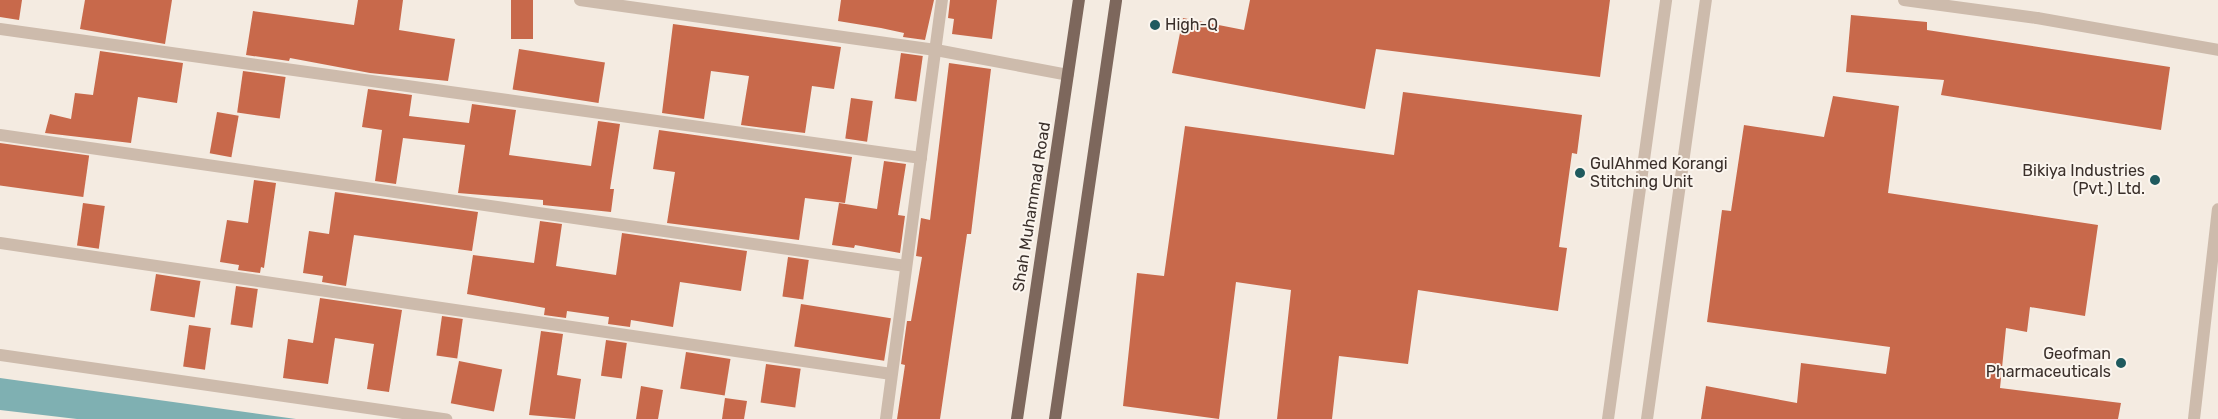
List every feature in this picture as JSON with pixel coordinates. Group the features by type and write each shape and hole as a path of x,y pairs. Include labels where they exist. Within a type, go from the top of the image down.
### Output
{"main road":[{"name":"Shah Muhammad Road","path":"1017,419 1079,0"},
{"path":"1055,419 1116,0"}],"street":[{"path":"580,0 936,50 1068,74"},
{"path":"886,419 942,0"},
{"path":"1608,419 1666,0"},
{"path":"1647,419 1706,0"},
{"path":"1904,0 2037,18 2218,50"},
{"path":"0,29 922,158"},
{"path":"0,135 906,266"},
{"path":"2194,419 2218,209"},
{"path":"0,243 891,374"},
{"path":"0,355 446,419"}],"water":[{"path":"0,378 296,419 77,419 0,410"}],"building":[{"path":"0,0 22,0 19,20 0,17"},
{"path":"85,0 172,0 165,44 80,29"},
{"path":"358,0 403,0 399,30 455,39 448,81 370,73 290,58 289,61 246,55 253,11 354,25"},
{"path":"511,0 533,0 533,39 511,39"},
{"path":"841,0 934,0 925,40 903,37 904,33 838,21"},
{"path":"950,0 997,0 992,39 952,34 954,19 948,18"},
{"path":"1250,0 1610,0 1600,77 1376,49 1365,109 1172,73 1183,18 1244,30"},
{"path":"1851,15 1927,22 1927,30 2170,67 2161,130 1941,95 1944,80 1846,72"},
{"path":"673,24 841,47 834,89 812,86 805,133 741,125 749,76 711,71 704,119 662,113"},
{"path":"519,49 605,63 599,103 513,89"},
{"path":"100,51 183,63 177,103 138,97 131,143 45,133 50,114 71,119 75,93 93,95"},
{"path":"901,53 923,56 916,102 895,99"},
{"path":"949,63 991,69 971,234 967,234 940,419 897,419 905,365 901,364 907,321 911,321 922,257 916,256 921,218 930,220"},
{"path":"243,71 286,77 280,119 237,113"},
{"path":"368,89 412,95 409,116 469,123 472,104 516,110 509,155 591,166 598,121 620,124 610,189 614,189 611,212 543,205 543,200 458,193 465,145 403,138 396,184 375,181 382,130 362,127"},
{"path":"1403,92 1582,115 1577,154 1572,153 1559,247 1567,248 1558,311 1418,290 1408,364 1339,356 1332,419 1277,419 1291,290 1236,282 1219,419 1123,406 1137,273 1164,276 1185,126 1394,155"},
{"path":"1833,96 1899,106 1888,193 2098,225 2085,316 2030,307 2027,332 2006,328 2000,388 2121,403 2118,419 1701,419 1706,386 1797,403 1801,363 1886,374 1890,347 1707,322 1722,210 1731,211 1744,125 1824,137"},
{"path":"851,98 873,101 867,142 845,139"},
{"path":"217,112 239,116 231,157 210,153"},
{"path":"659,130 852,157 845,203 805,198 799,240 667,223 675,172 653,169"},
{"path":"0,143 89,156 83,197 0,185"},
{"path":"884,161 906,164 898,215 905,216 900,253 855,245 854,248 832,245 839,203 877,209"},
{"path":"254,180 276,183 264,268 261,267 260,273 238,270 239,265 220,262 227,220 248,223"},
{"path":"335,192 478,212 472,251 354,235 346,286 322,282 323,276 303,273 309,231 329,234"},
{"path":"83,203 105,206 99,249 77,246"},
{"path":"540,221 562,224 556,266 616,275 622,233 747,251 741,291 680,282 673,327 631,320 630,327 608,324 609,317 567,311 566,318 544,315 545,308 467,294 473,255 534,263"},
{"path":"788,257 809,260 803,300 782,297"},
{"path":"156,274 200,281 195,318 150,311"},
{"path":"236,286 258,289 252,328 231,325"},
{"path":"320,298 402,310 389,392 367,389 374,344 335,338 328,384 283,378 288,339 313,343"},
{"path":"801,304 891,318 884,361 794,346"},
{"path":"442,316 463,319 457,359 436,356"},
{"path":"189,325 211,328 205,370 183,367"},
{"path":"541,331 563,334 557,375 581,379 575,419 529,415"},
{"path":"606,340 627,343 622,379 601,376"},
{"path":"686,352 730,359 725,396 680,389"},
{"path":"459,361 502,369 494,412 451,403"},
{"path":"766,364 801,369 795,407 761,403"},
{"path":"641,386 663,390 658,419 636,419"},
{"path":"725,398 747,401 744,419 722,419"}],"place":[{"name":"High-Q","path":"1155,25"},
{"name":"GulAhmed Korangi Stitching Unit","path":"1580,173"},
{"name":"Bikiya Industries (Pvt.) Ltd.","path":"2155,180"},
{"name":"Geofman Pharmaceuticals","path":"2121,363"}]}
